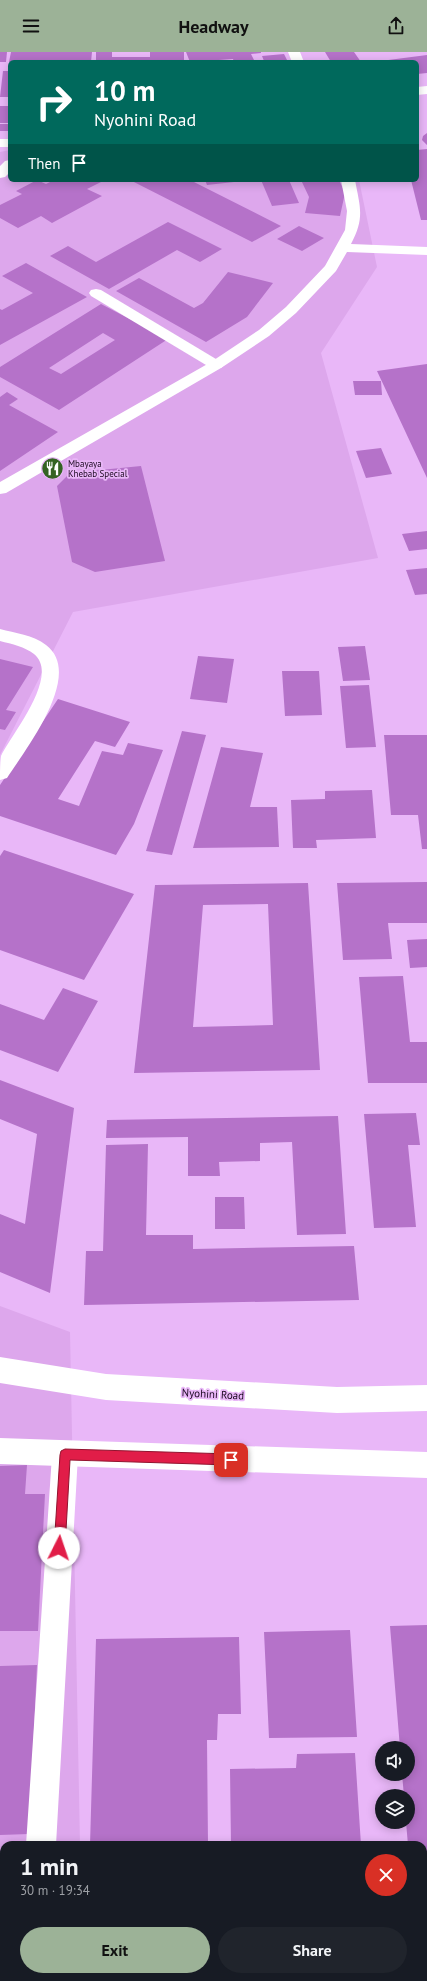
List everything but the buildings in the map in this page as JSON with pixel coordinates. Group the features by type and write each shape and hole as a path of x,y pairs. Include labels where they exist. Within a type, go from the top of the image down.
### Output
{"street":[{"path":"0,174 8,166"},
{"path":"0,489 216,365 264,333 291,310 331,268 344,248 352,230 354,211 348,182"},
{"path":"344,248 427,251"},
{"path":"96,293 216,365"},
{"path":"0,635 28,642 45,654 51,671 48,691 37,714 0,773"},
{"name":"Nyohini Road","path":"0,1370 106,1387 337,1400 427,1398"},
{"path":"0,1451 65,1455 427,1465"},
{"path":"41,1841 65,1455"}],"shaded area":[{"path":"8,150 8,182 359,182 377,267 321,353 378,558 73,612 0,755 0,152"},
{"path":"0,1306 70,1332 80,1841 0,1841"}],"place":[{"name":"Mbayaya Khebab Special","path":"52,469"}],"route":[{"path":"59,1548 65,1455 231,1460"}]}
